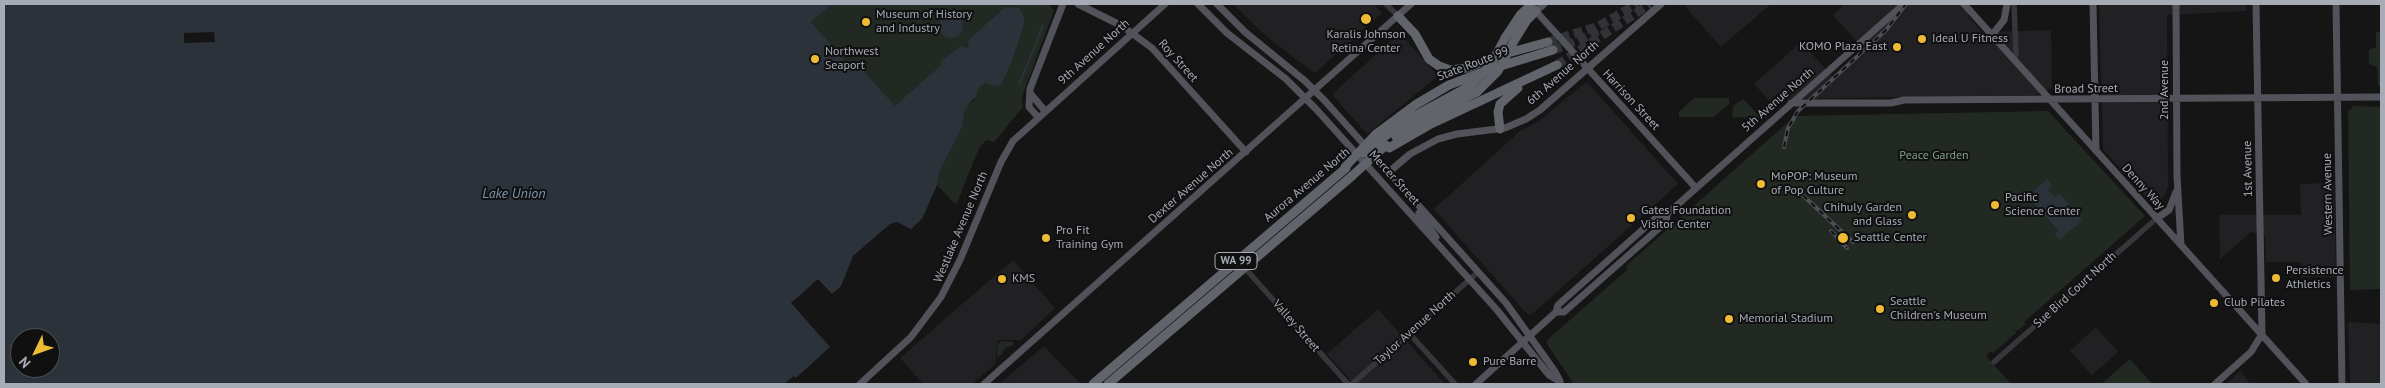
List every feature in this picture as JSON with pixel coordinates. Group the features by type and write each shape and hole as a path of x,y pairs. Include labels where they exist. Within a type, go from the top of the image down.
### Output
{"highway":[{"name":"Aurora Avenue North","path":"1093,384 1298,209 1412,118 1473,89 1509,39 1521,14 1532,6"},
{"name":"State Route 99","path":"1370,160 1409,108 1449,85 1550,46 1497,56 1467,68 1450,70 1439,66 1429,59 1415,34 1398,16"},
{"name":"State Route 99","path":"1383,142 1429,125 1557,65"},
{"path":"1500,129 1498,112 1500,104 1529,79"},
{"name":"Aurora Avenue North","path":"1108,384 1305,217 1346,171 1370,160"}],"main road":[{"path":"1038,117 1029,106 1030,93 1063,4"},
{"name":"Roy Street","path":"1078,4 1133,32 1152,48 1246,152"},
{"name":"9th Avenue North","path":"1038,117 1165,4"},
{"name":"Mercer Street","path":"1198,4 1227,33 1274,69 1307,99 1469,279 1548,375 1560,382"},
{"name":"Mercer Street","path":"1217,4 1252,38 1315,91 1506,303 1554,370 1560,382"},
{"name":"Dexter Avenue North","path":"984,384 1412,4"},
{"path":"1532,6 1544,4"},
{"name":"6th Avenue North","path":"1388,172 1410,154 1438,139 1457,134 1500,129 1519,123 1540,110 1661,4"},
{"name":"5th Avenue North","path":"1476,384 1556,312 1558,305 1660,215 1667,214 1904,4"},
{"name":"Denny Way","path":"1964,4 2306,384"},
{"path":"1992,35 2004,20 2007,4"},
{"path":"2093,4 2096,151"},
{"name":"2nd Avenue","path":"2176,4 2177,176 2181,245"},
{"name":"1st Avenue","path":"2256,4 2262,334"},
{"name":"Western Avenue","path":"2336,4 2341,383"},
{"name":"Harrison Street","path":"1532,6 1696,188"},
{"path":"1030,93 1045,111"},
{"name":"Broad Street","path":"1791,104 1891,103 1910,100 2050,101 2381,97"},
{"name":"Westlake Avenue North","path":"860,384 911,337 930,314 952,278 1006,152 1013,141 1038,117"},
{"path":"1388,172 1387,177 1421,215 1443,251"},
{"name":"2nd Avenue","path":"2157,218 2166,214 2171,207 2176,193 2177,176"},
{"path":"2216,384 2251,352 2262,334"}],"street":[{"path":"1386,4 1398,16"},
{"path":"2014,4 2016,54 2014,59"},
{"name":"Sue Bird Court North","path":"1994,362 2157,218"},
{"name":"Valley Street","path":"1244,267 1348,384"},
{"name":"Taylor Avenue North","path":"1352,384 1478,272"},
{"path":"1409,333 1455,384"}],"shaded area":[{"path":"1233,4 1374,4 1382,13 1315,73 1267,37"},
{"path":"1683,4 1771,4 1721,47"},
{"path":"1845,4 1967,4 1968,16 1982,32 2051,30 2052,88 2034,95 1785,99 1776,108 1754,84 1801,42 1835,79 1866,52 1833,15"},
{"path":"2099,4 2246,4 2246,11 2167,15 2168,186 2165,195 2154,205 2103,149"},
{"path":"1400,33 1438,76 1367,134 1334,97 1333,93"},
{"path":"1588,83 1678,184 1531,315 1527,314 1434,209 1520,131 1542,119 1583,84"},
{"path":"2334,183 2336,277 2301,277 2301,262 2266,262 2265,235 2251,232 2220,259 2219,215 2301,215 2300,184"},
{"path":"1013,260 1055,308 1021,340 998,340 995,364 972,384 923,384 900,358"},
{"path":"1378,309 1445,384 1354,384 1327,354"},
{"path":"2348,322 2381,324 2381,384 2350,384"},
{"path":"2096,327 2118,352 2092,375 2070,351"},
{"path":"1044,346 1081,384 999,384"},
{"path":"2240,371 2251,384 2226,384"}],"green space":[{"path":"832,4 1048,4 1054,10 1022,97 1023,107 994,142 987,140 980,146 956,205 937,185 940,170 962,128 963,112 969,103 974,101 978,89 985,83 1001,85 1010,67 1024,25 1024,17 1005,7 967,41 969,46 965,48 962,45 941,62 942,64 895,107 856,63 851,67 811,22"},
{"path":"2376,32 2381,32 2381,86 2378,86 2377,67 2369,64 2369,50 2376,47"},
{"path":"1694,98 1729,98 1729,104 1714,117 1679,117 1679,112"},
{"path":"1743,99 1759,118 1732,117 1733,106"},
{"path":"2354,106 2381,107 2381,289 2350,290 2348,111"},
{"name":"Seattle Center","path":"2048,111 2145,216 2024,322 2026,324 2015,330 2016,333 1993,353 1991,351 1986,356 2011,384 1574,384 1547,344 1547,340 1628,269 1626,266 1795,116"},
{"path":"1001,341 1013,342 1013,345 1005,348 997,358 998,344"},
{"path":"2130,359 2152,384 2101,384"}],"water":[{"name":"Lake Union","path":"4,4 832,4 811,22 851,67 856,63 895,106 942,64 940,62 962,45 965,48 969,46 967,41 1005,7 1019,8 1024,17 1024,25 1010,67 1001,85 995,86 985,83 978,89 976,97 969,103 964,112 962,128 940,170 937,185 922,219 911,229 897,222 890,224 853,256 841,286 832,294 818,279 791,303 830,347 796,378 794,376 784,384 4,384"},
{"path":"946,14 956,14 963,21 963,31 956,38 946,38 939,31 939,21"},
{"path":"2047,179 2052,185 2048,190 2055,197 2059,193 2082,220 2060,240 2055,234 2058,230 2031,200 2028,203 2024,199"}],"pier":[{"path":"214,32 215,42 184,43 184,33"}],"waterway":[{"path":"1019,85 1043,26"}],"tunnel":[{"path":"1548,42 1599,26 1637,4"},
{"path":"1557,65 1650,4"},
{"path":"1553,50 1598,31"}],"railway":[{"path":"1784,147 1788,128 1798,111 1886,30 1906,4"},
{"path":"1795,188 1853,242"},
{"path":"1831,231 1847,248"}],"place":[{"name":"Karalis Johnson Retina Center","path":"1366,19"},
{"name":"Museum of History and Industry","path":"866,22"},
{"name":"Ideal U Fitness","path":"1922,39"},
{"name":"KOMO Plaza East","path":"1897,47"},
{"name":"Northwest Seaport","path":"815,59"},
{"name":"MoPOP: Museum of Pop Culture","path":"1761,184"},
{"name":"Pacific Science Center","path":"1995,205"},
{"name":"Chihuly Garden and Glass","path":"1912,215"},
{"name":"Gates Foundation Visitor Center","path":"1631,218"},
{"name":"Pro Fit Training Gym","path":"1046,238"},
{"name":"Seattle Center","path":"1843,238"},
{"name":"Persistence Athletics","path":"2276,278"},
{"name":"KMS","path":"1002,279"},
{"name":"Club Pilates","path":"2214,303"},
{"name":"Seattle Children's Museum","path":"1880,309"},
{"name":"Memorial Stadium","path":"1729,319"},
{"name":"Pure Barre","path":"1473,362"}],"park label":[{"name":"Peace Garden","path":"1934,156"}]}
